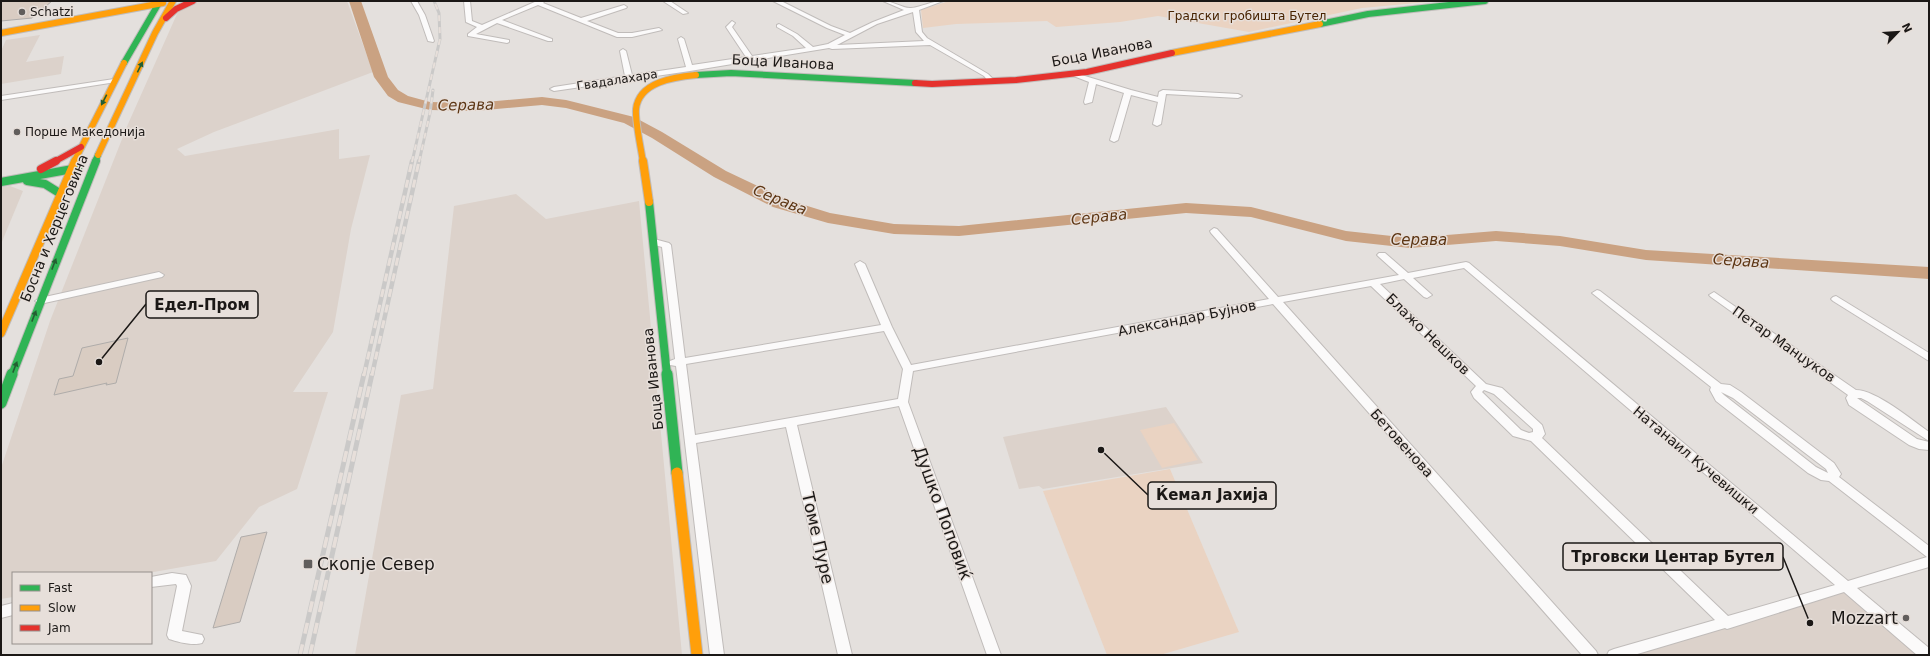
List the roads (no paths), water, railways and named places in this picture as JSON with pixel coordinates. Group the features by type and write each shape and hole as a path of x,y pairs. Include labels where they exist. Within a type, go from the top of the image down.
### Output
{"street":[{"path":"102,14 146,1"},
{"path":"1,33 174,1"},
{"name":"Босна и Херцеговина","path":"1,403 93,165 160,24 174,1"},
{"path":"160,24 176,9 193,1"},
{"path":"414,1 422,15 431,41"},
{"path":"467,1 469,22 482,27"},
{"path":"666,1 685,13"},
{"path":"776,1 829,28 850,35"},
{"path":"886,1 914,10 919,32 929,43 982,73 992,82"},
{"name":"Гвадалахара","path":"554,89 629,78 678,74 690,69 824,47 834,44 874,23 940,1"},
{"name":"Боца Иванова","path":"697,655 665,364 654,242 636,110 637,102 645,91 678,74 712,73 912,83 992,82 1073,74 1368,14 1485,1"},
{"path":"507,41 470,35 482,27 540,2 616,35 632,35 659,30"},
{"name":"Босна и Херцеговина","path":"1,333 81,146 114,81 159,3"},
{"path":"582,20 624,7"},
{"path":"102,14 135,14 149,20"},
{"path":"498,21 550,40"},
{"path":"732,23 729,27 751,59"},
{"path":"780,26 795,35 810,50"},
{"path":"681,39 690,69"},
{"path":"824,47 929,43"},
{"path":"623,51 629,78"},
{"path":"1073,74 1128,92 1160,100"},
{"path":"1,98 114,81"},
{"path":"1088,102 1093,81"},
{"path":"1114,140 1128,92"},
{"path":"1157,124 1160,100 1163,92 1238,96"},
{"path":"6,181 49,166 81,146"},
{"path":"6,181 93,165"},
{"path":"6,181 43,183 53,187 61,194"},
{"name":"Бетовенова","path":"1214,231 1591,655"},
{"path":"654,242 666,245 717,655"},
{"path":"1382,255 1427,295"},
{"path":"860,264 887,327 908,369"},
{"name":"Александар Бујнов","path":"908,369 1466,265"},
{"name":"Натанаил Кучевишки","path":"1466,265 1927,655"},
{"path":"40,300 159,275"},
{"name":"Блажо Нешков","path":"1374,282 1482,386 1498,390 1538,428 1538,434 1534,437 1528,438 1517,433 1478,395 1476,392 1482,386"},
{"path":"1596,293 1719,388 1715,390 1720,398 1805,465 1818,474 1832,477 1929,553"},
{"name":"Петар Манџуков","path":"1714,295 1854,394 1862,394 1872,398 1929,437"},
{"path":"1836,300 1929,358"},
{"path":"665,364 887,327"},
{"name":"Душко Поповиќ","path":"908,369 903,402 994,655"},
{"name":"Петар Манџуков","path":"1854,394 1850,398 1853,402 1913,442 1919,445 1929,446"},
{"path":"690,440 903,402"},
{"name":"Томе Пуре","path":"791,422 845,655"},
{"name":"Блажо Нешков","path":"1534,437 1727,623"},
{"path":"1614,655 1727,623 1929,562"},
{"path":"152,582 172,578 181,579 184,586 174,635 197,639"},
{"path":"1,612 12,609"},
{"path":"694,623 713,618"}],"waterway":[{"name":"Серава","path":"355,1 381,77 393,93 403,99 430,106 475,107 542,101 566,104 629,120 657,135 720,174 779,203 828,218 894,229 959,231 1186,208 1251,212 1346,236 1410,243 1496,236 1560,241 1646,255 1929,273"}],"railway":[{"path":"412,162 440,39 439,13 434,1"},
{"path":"419,162 430,113 433,90"},
{"path":"364,375 412,161"},
{"path":"372,375 419,161"},
{"path":"300,655 364,374"},
{"path":"310,655 372,374"}],"place":[{"name":"Schatzi","path":"22,12"},
{"name":"Порше Македонија","path":"17,132"},
{"name":"Едел-Пром","path":"99,362"},
{"name":"Ќемал Јахија","path":"1101,450"},
{"name":"Скопје Север","path":"308,564"},
{"name":"Mozzart","path":"1906,618"},
{"name":"Трговски Центар Бутел","path":"1810,623"}],"park label":[{"name":"Градски гробишта Бутел","path":"1247,16"}]}
